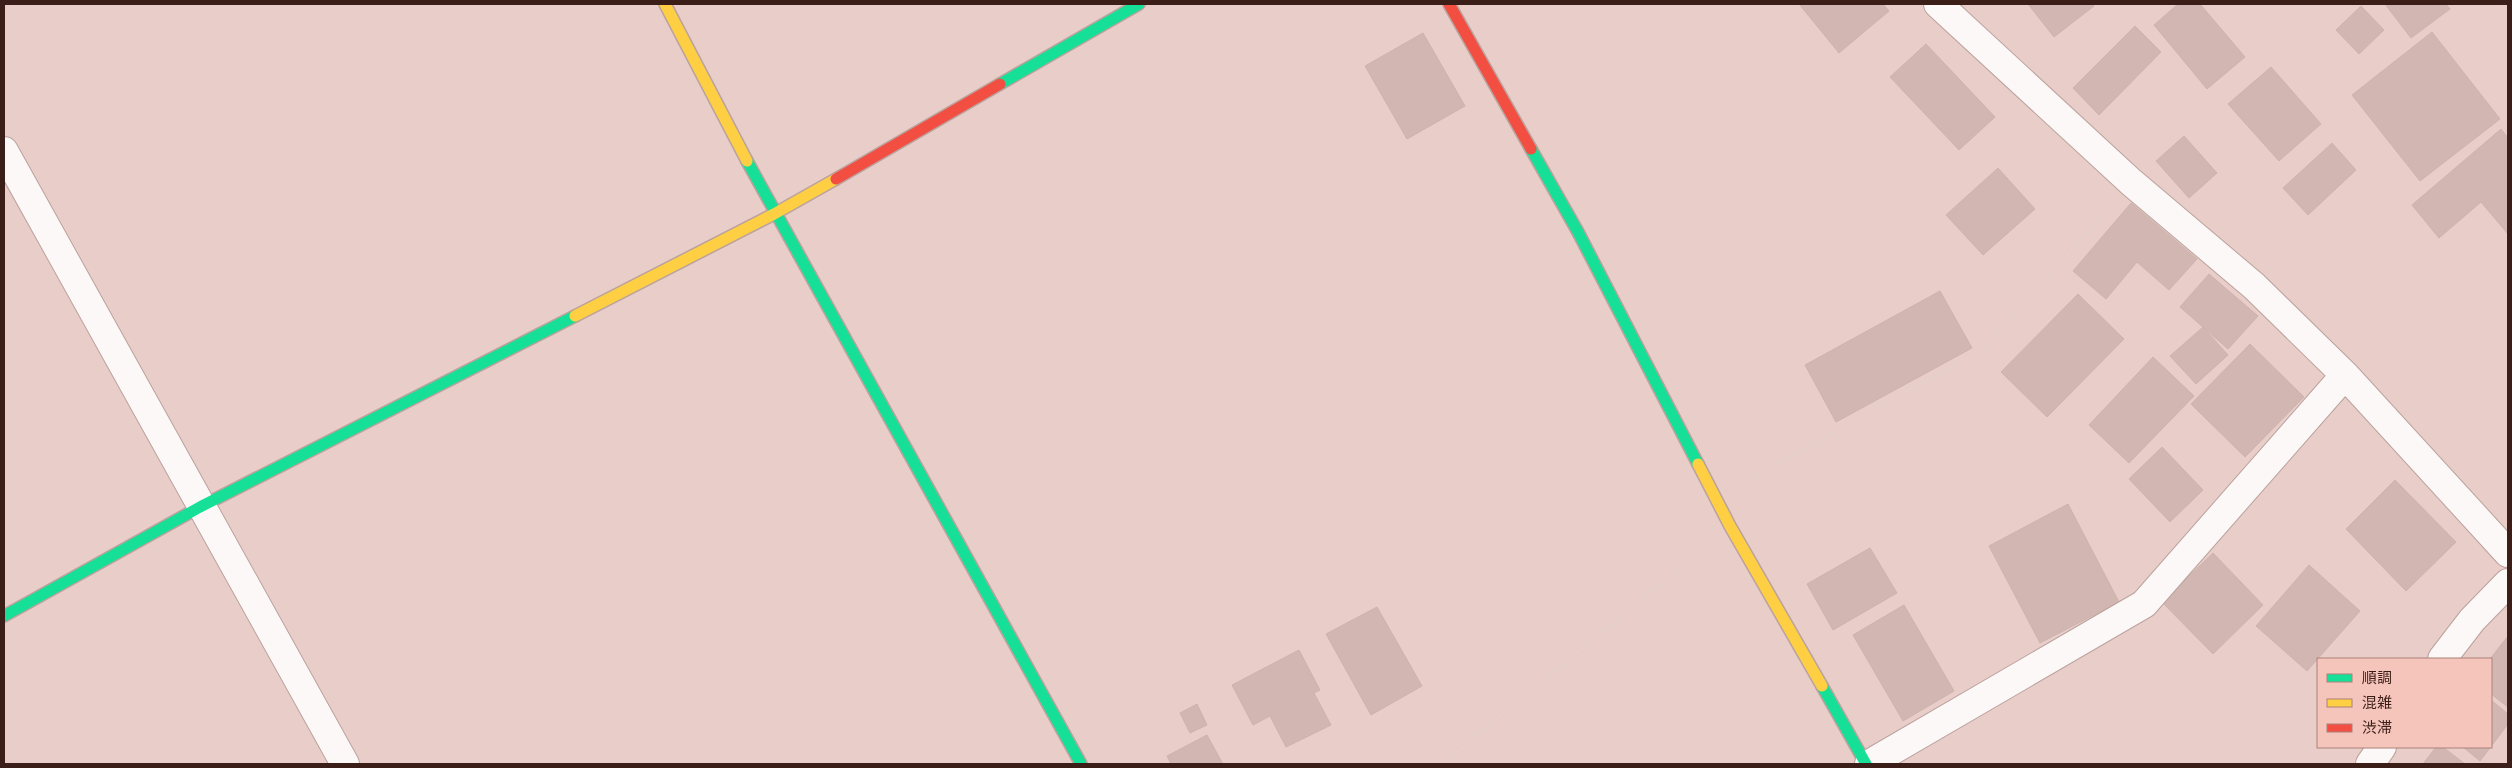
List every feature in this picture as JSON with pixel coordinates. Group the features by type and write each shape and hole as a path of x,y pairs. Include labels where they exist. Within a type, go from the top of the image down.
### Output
{"street":[{"path":"665,4 774,214 1080,764"},
{"path":"4,616 200,508 774,214 1139,4"},
{"path":"1449,4 1578,232 1730,526 1867,764 2144,604 2345,375"},
{"path":"1938,4 2132,182 2254,286 2345,375 2508,553"},
{"path":"4,151 200,508 345,764"},
{"path":"2443,658 2472,620 2508,584"},
{"path":"2370,764 2381,748"}],"path":[{"path":"1442,764 1730,526 1731,492 1987,346 2132,182"}],"building":[{"path":"1799,4 1883,4 1889,11 1839,53"},
{"path":"2028,4 2093,4 2094,6 2054,37"},
{"path":"2178,4 2200,4 2245,57 2207,89 2154,25"},
{"path":"2385,4 2446,4 2450,9 2411,38"},
{"path":"2361,6 2384,30 2359,54 2336,30"},
{"path":"2135,26 2161,52 2099,115 2073,88"},
{"path":"2432,32 2500,119 2420,181 2352,95"},
{"path":"1423,33 1465,106 1407,139 1365,66"},
{"path":"1926,44 1995,117 1959,150 1890,77"},
{"path":"2271,67 2321,124 2279,161 2228,104"},
{"path":"2501,129 2508,138 2508,234 2481,202 2439,238 2412,205"},
{"path":"2184,136 2217,173 2189,198 2156,161"},
{"path":"2332,143 2356,170 2308,215 2283,188"},
{"path":"1998,168 2035,209 1983,255 1946,215"},
{"path":"2131,203 2197,259 2169,290 2137,262 2106,299 2073,271"},
{"path":"2209,274 2258,316 2228,349 2180,307"},
{"path":"1940,291 1972,348 1836,422 1805,365"},
{"path":"2078,294 2124,339 2047,417 2001,372"},
{"path":"2203,327 2228,355 2196,384 2170,356"},
{"path":"2250,344 2304,397 2245,457 2191,404"},
{"path":"2153,357 2194,396 2129,463 2089,425"},
{"path":"2162,447 2203,490 2170,522 2129,479"},
{"path":"2395,480 2456,542 2406,591 2346,529"},
{"path":"2068,504 2119,602 2040,643 1989,546"},
{"path":"1870,548 1897,593 1833,630 1807,584"},
{"path":"2213,553 2263,605 2213,654 2162,602"},
{"path":"2309,565 2360,611 2307,671 2256,626"},
{"path":"1904,605 1954,691 1903,721 1853,635"},
{"path":"1377,607 1422,686 1371,715 1326,634"},
{"path":"2508,636 2508,707 2492,695 2491,658"},
{"path":"1299,650 1320,690 1314,693 1331,725 1286,747 1270,716 1253,725 1232,685"},
{"path":"2492,701 2508,714 2508,724 2492,745"},
{"path":"1197,704 1207,725 1190,733 1180,713"},
{"path":"1207,735 1223,764 1171,764 1167,756"},
{"path":"2435,748 2444,748 2465,764 2423,764"},
{"path":"2464,748 2490,748 2480,761"}],"traffic: fast":[{"path":"1000,84 1139,4"},
{"path":"1531,149 1578,232 1698,464"},
{"path":"747,161 1081,764"},
{"path":"4,616 200,507 575,316"},
{"path":"1822,686 1866,764"}],"traffic: slow":[{"path":"665,4 747,161"},
{"path":"575,316 774,214 836,179"},
{"path":"1698,464 1730,526 1822,686"}],"traffic: jam":[{"path":"1449,4 1531,149"},
{"path":"836,179 1000,84"}]}
